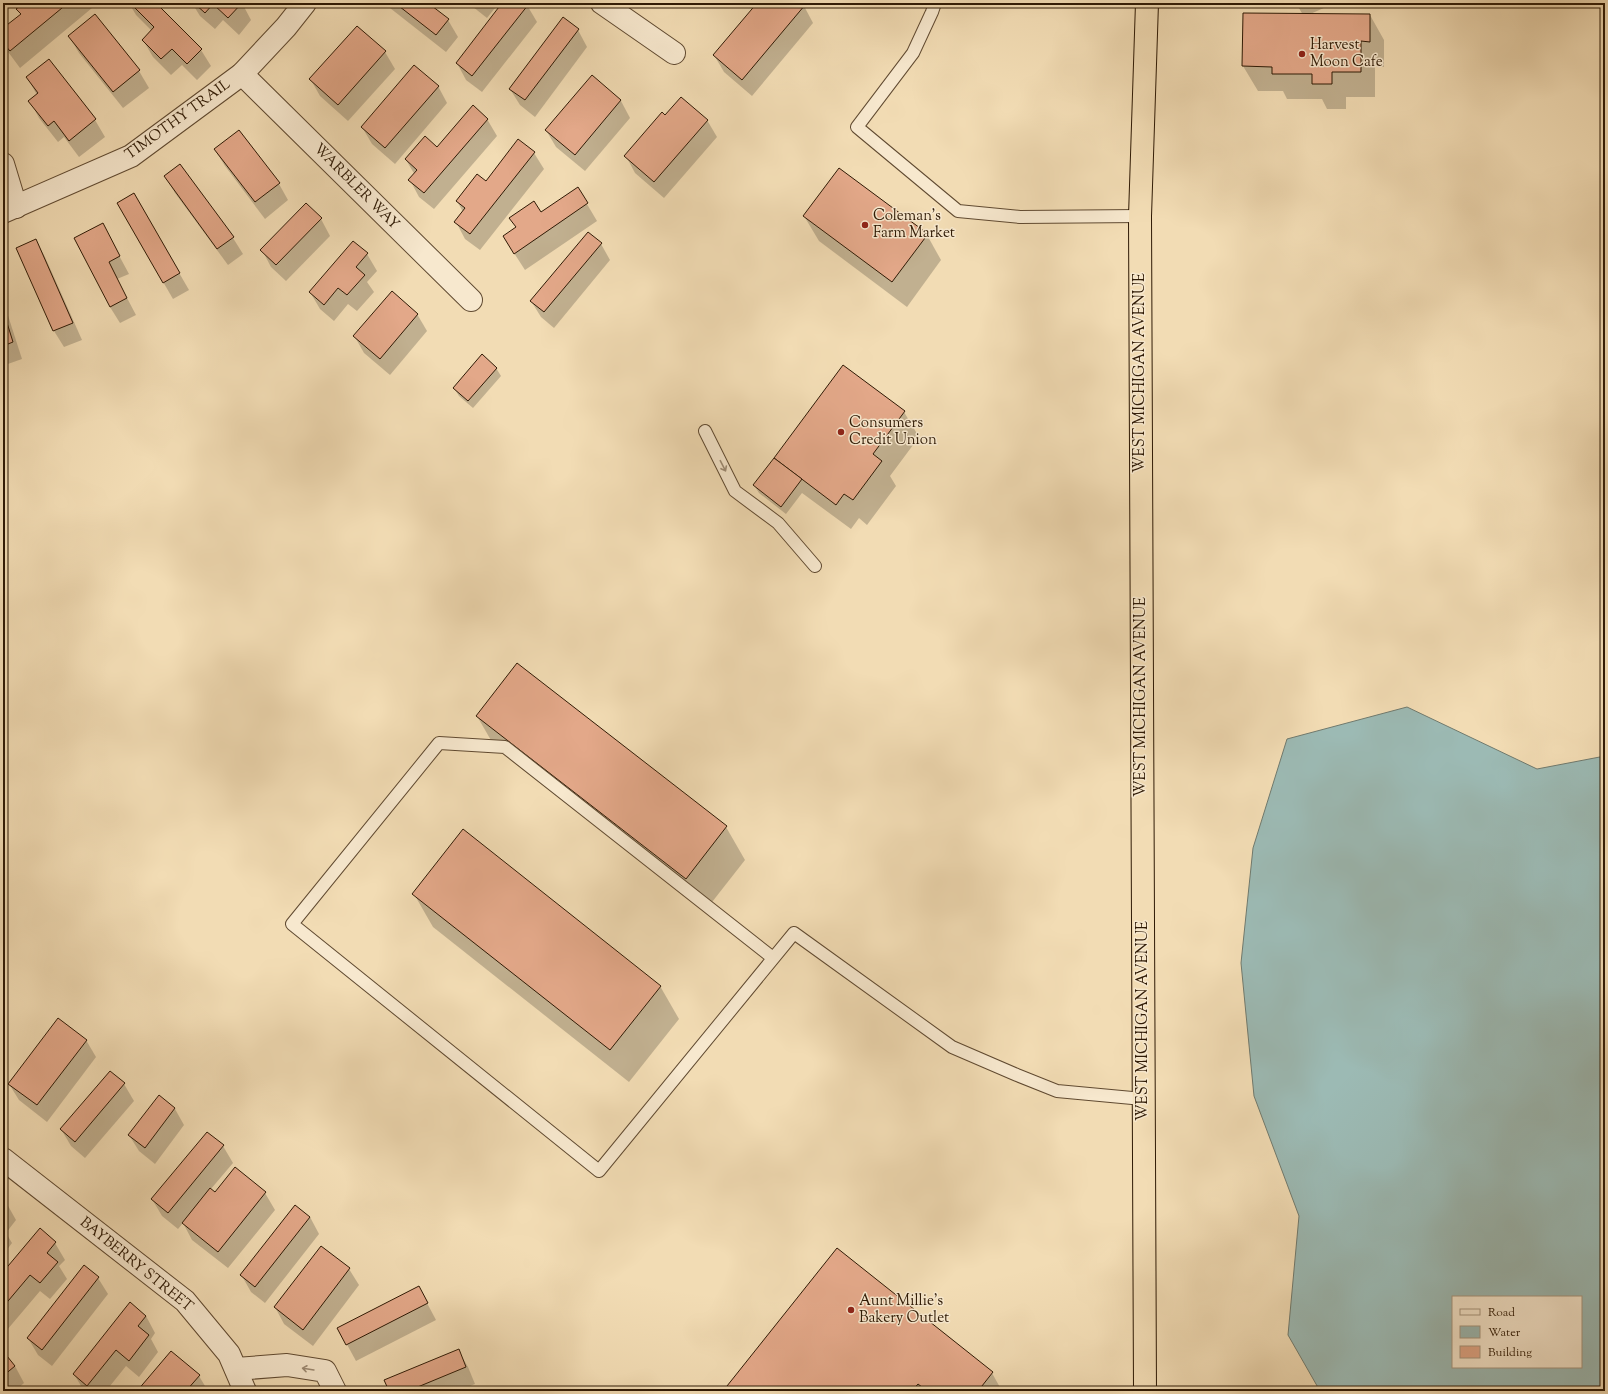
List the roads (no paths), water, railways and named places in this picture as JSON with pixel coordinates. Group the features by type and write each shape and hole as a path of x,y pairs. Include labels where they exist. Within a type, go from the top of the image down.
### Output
{"highway":[{"name":"WEST MICHIGAN AVENUE","path":"1145,1391 1140,216 1147,3"}],"street":[{"name":"TIMOTHY TRAIL","path":"10,209 131,156 242,74 286,27 305,3"},
{"path":"602,3 674,53"},
{"name":"WARBLER WAY","path":"242,74 471,300"},
{"path":"3,164 10,209"},
{"name":"BAYBERRY STREET","path":"3,1159 185,1301 229,1354 245,1391"},
{"path":"236,1370 287,1365 325,1371 335,1391"}],"lane":[{"path":"935,3 913,53 857,126 958,211 1020,217 1140,216"},
{"path":"705,431 736,491 778,523 815,566"},
{"path":"773,958 505,748 439,743 292,924 599,1171 794,933 952,1047 1017,1076 1057,1091 1143,1099"}],"water":[{"path":"1407,707 1537,769 1605,756 1605,1386 1596,1391 1320,1391 1288,1335 1299,1216 1254,1096 1241,963 1253,848 1287,739"}],"place":[{"name":"Harvest Moon Cafe","path":"1302,54"},
{"name":"Coleman's Farm Market","path":"865,225"},
{"name":"Consumers Credit Union","path":"841,432"},
{"name":"Aunt Millie’s Bakery Outlet","path":"851,1310"}]}
